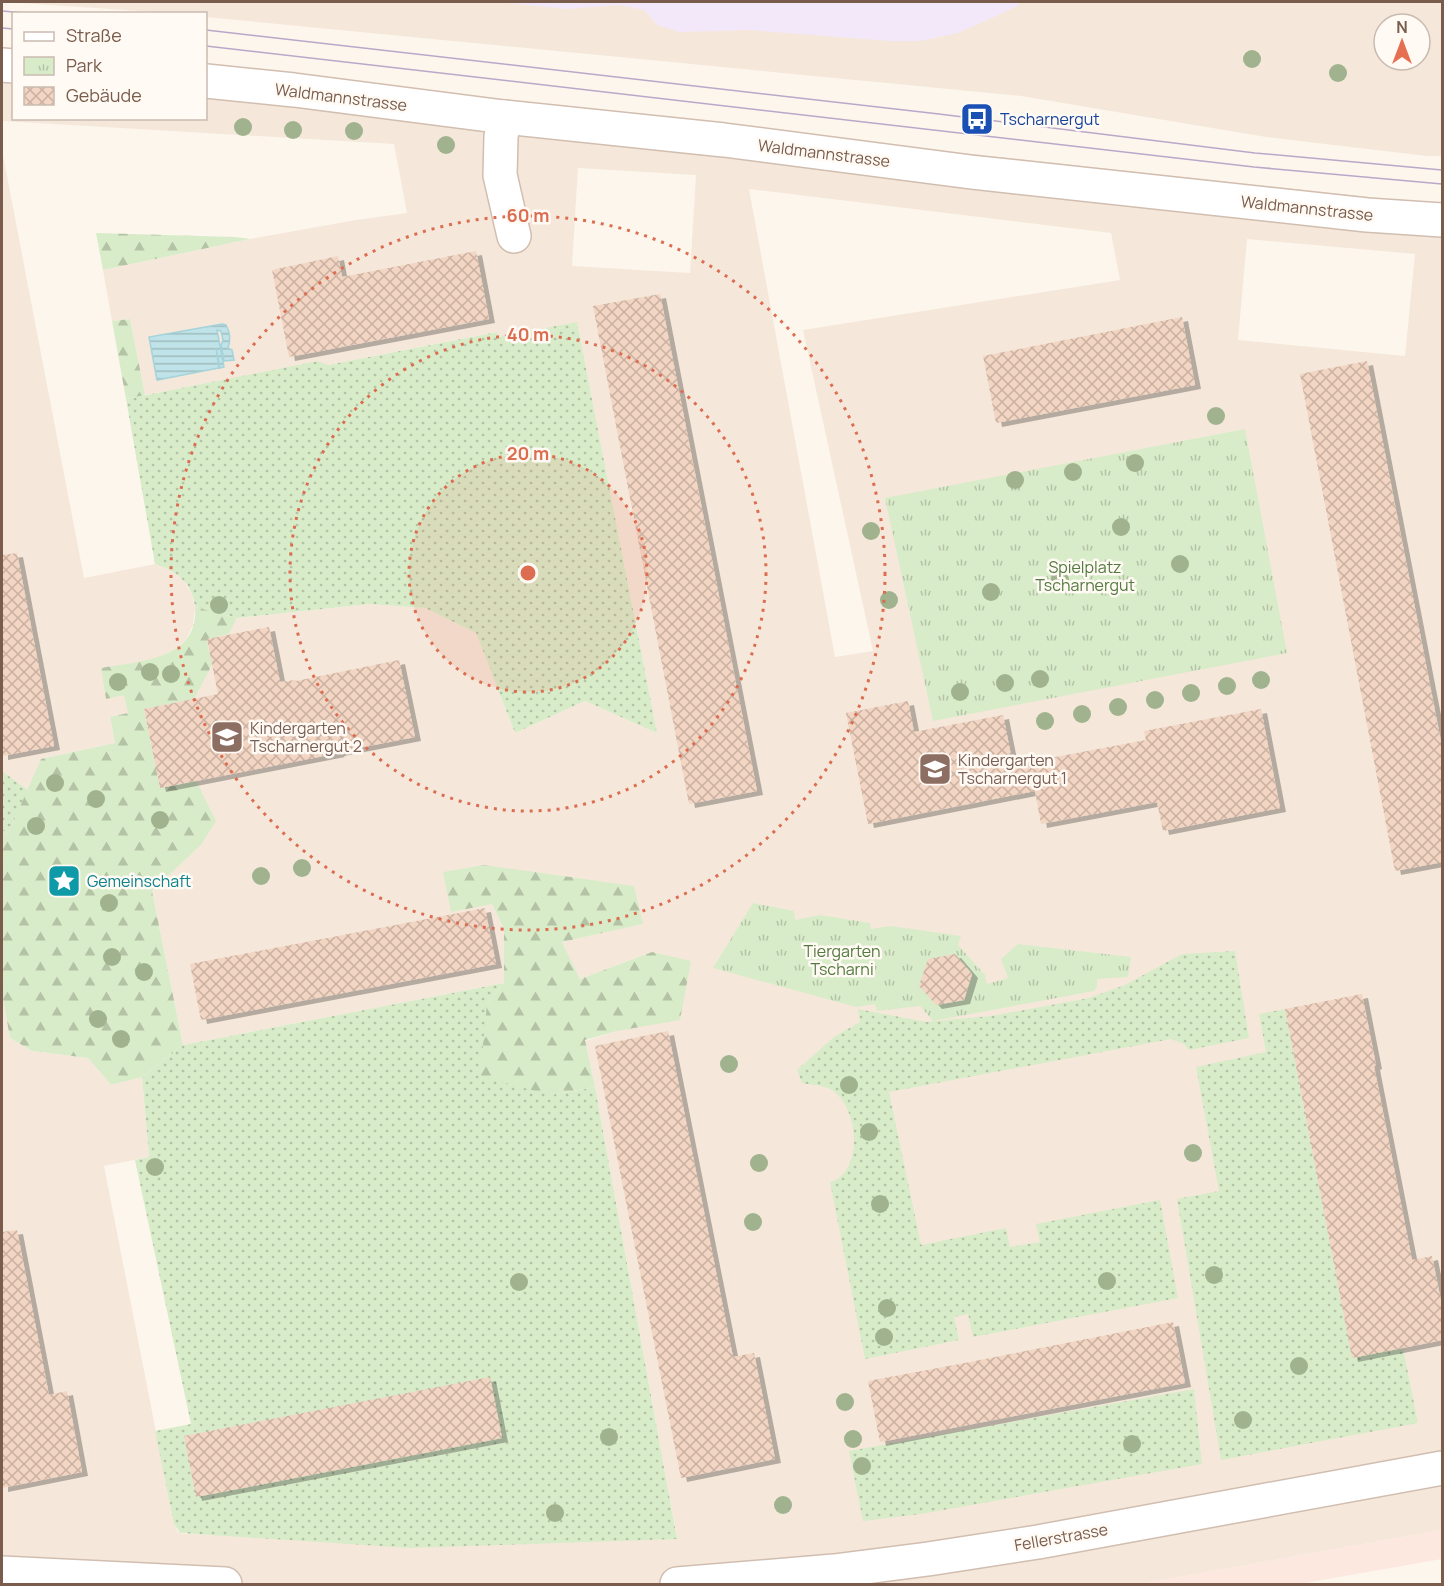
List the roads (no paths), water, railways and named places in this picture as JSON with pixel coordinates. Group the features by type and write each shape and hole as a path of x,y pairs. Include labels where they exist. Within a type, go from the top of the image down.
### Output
{"street":[{"name":"Waldmannstrasse","path":"207,81 504,117 724,140 971,172 1367,215 1443,220"},
{"path":"504,117 500,175 514,236"},
{"name":"Fellerstrasse","path":"677,1584 834,1571 939,1557 1038,1542 1443,1468"},
{"path":"2,1573 225,1584"}],"water":[{"path":"226,325 228,330 230,339 228,348 232,350 234,360 224,361 221,331 217,330 224,367 220,368 216,348 219,368 157,380 149,337"}],"tram line":[{"path":"2,11 14,12"},
{"path":"2,28 12,29"},
{"path":"207,30 939,114 1255,153 1442,170"},
{"path":"207,46 1254,167 1442,184"}],"place":[{"name":"Tscharnergut","path":"977,119"},
{"name":"Kindergarten Tscharnergut 2","path":"227,737"},
{"name":"Kindergarten Tscharnergut 1","path":"935,769"},
{"name":"Gemeinschaft","path":"64,881"}],"park label":[{"name":"Spielplatz Tscharnergut","path":"1085,576"},
{"name":"Tiergarten Tscharni","path":"842,960"}]}
